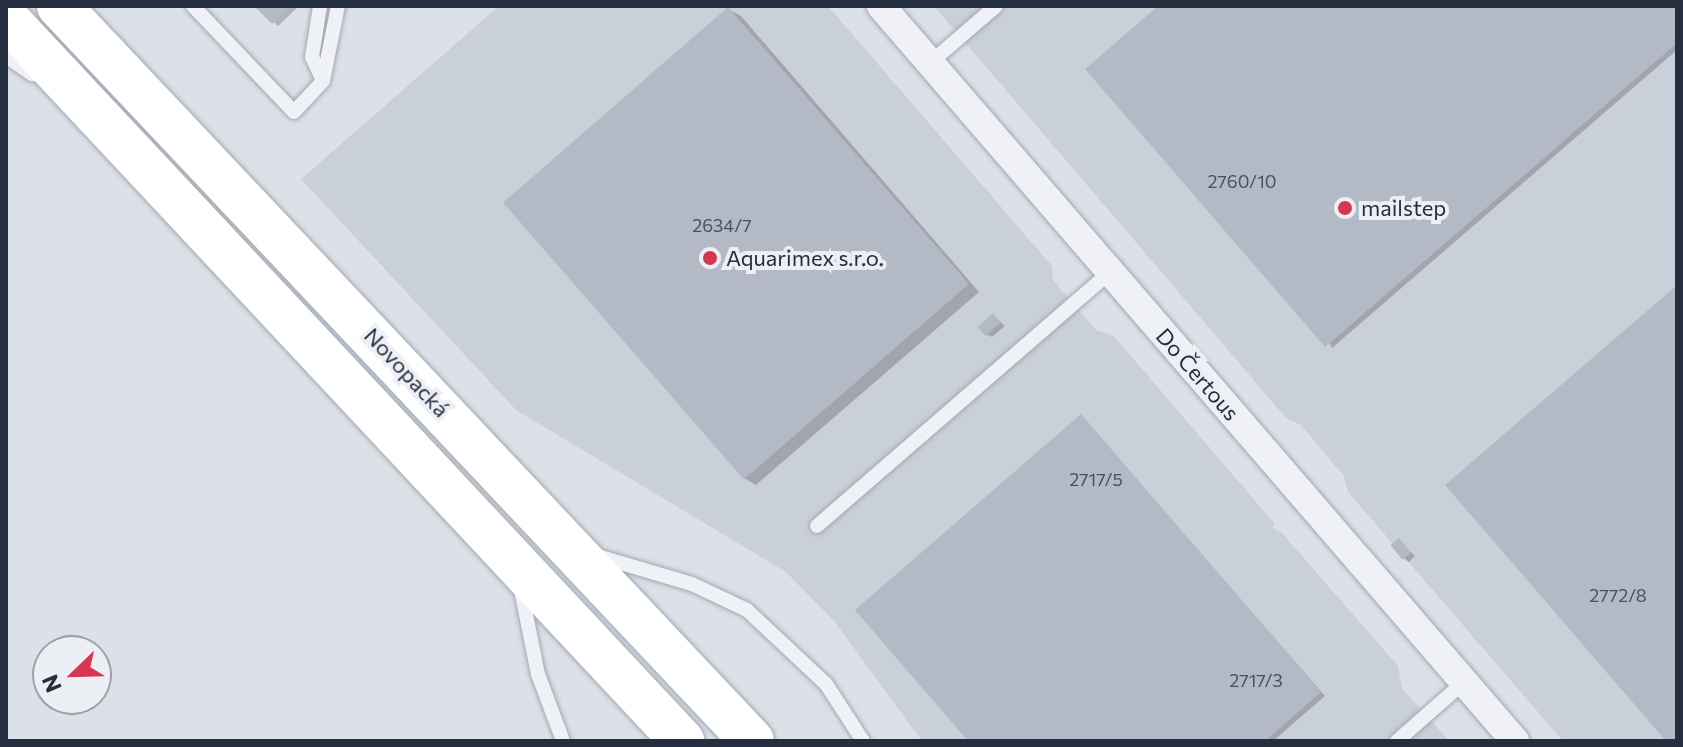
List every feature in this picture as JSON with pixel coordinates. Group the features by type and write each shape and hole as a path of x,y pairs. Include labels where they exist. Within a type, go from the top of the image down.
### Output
{"highway":[{"path":"6,18 133,149 682,741"},
{"name":"Novopacká","path":"86,26 752,741"}],"street":[{"name":"Do Čertous","path":"881,6 1515,741"}],"lane":[{"path":"193,6 294,112 323,81 338,6"},
{"path":"320,6 312,57 323,81"},
{"path":"930,63 996,6"},
{"path":"6,56 133,149"},
{"path":"817,526 1110,272"},
{"path":"576,550 692,584 747,610 826,684 863,741"},
{"path":"517,561 538,674 563,741"},
{"path":"1407,738 1464,682"}],"shaded area":[{"path":"499,6 828,6 1052,266 1053,280 1096,330 1114,336 1275,524 1272,527 1282,533 1398,666 1402,688 1449,741 922,741 834,621 786,572 516,410 301,179"},
{"path":"934,6 1677,6 1677,741 1563,741 1405,558 1411,552 1399,539 1393,544 1348,492 1344,476 1301,425 1286,418"}],"building":[{"path":"254,6 291,6 272,24"},
{"name":"mailstep","path":"1158,6 1677,6 1677,43 1325,347 1085,69"},
{"path":"728,7 969,284 744,479 503,203"},
{"path":"1677,285 1677,741 1666,741 1445,485"},
{"path":"993,313 1001,322 985,336 977,327"},
{"path":"1081,414 1321,692 1265,741 968,741 855,610"},
{"path":"1399,538 1411,553 1402,560 1390,545"}],"place":[{"name":"mailstep","path":"1345,208"},
{"name":"Aquarimex s.r.o.","path":"710,258"}]}
